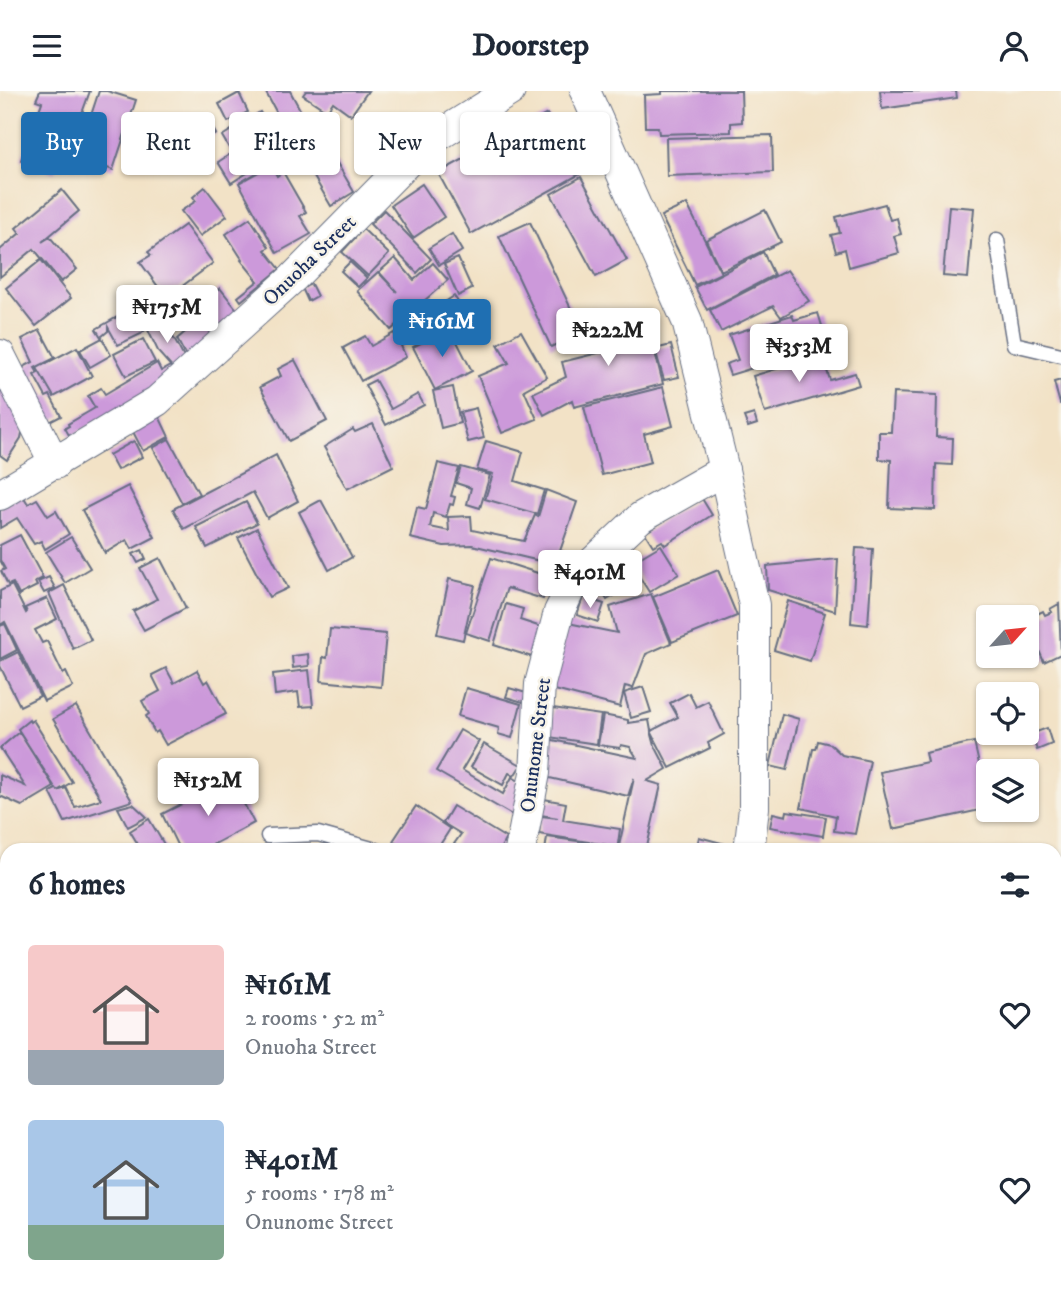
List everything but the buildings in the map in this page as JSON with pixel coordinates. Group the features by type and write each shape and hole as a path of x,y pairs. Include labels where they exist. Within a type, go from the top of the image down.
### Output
{"street":[{"name":"Onuoha Street","path":"0,495 158,401 293,278 425,144 510,91"},
{"path":"585,91 687,321 754,604 754,808 750,843"},
{"path":"0,355 55,464"},
{"name":"Onunome Street","path":"522,843 535,773 540,684 559,612 575,579 641,517 724,470"}],"lane":[{"path":"997,240 1014,344 1061,355"},
{"path":"268,836 318,834 350,843"}]}
